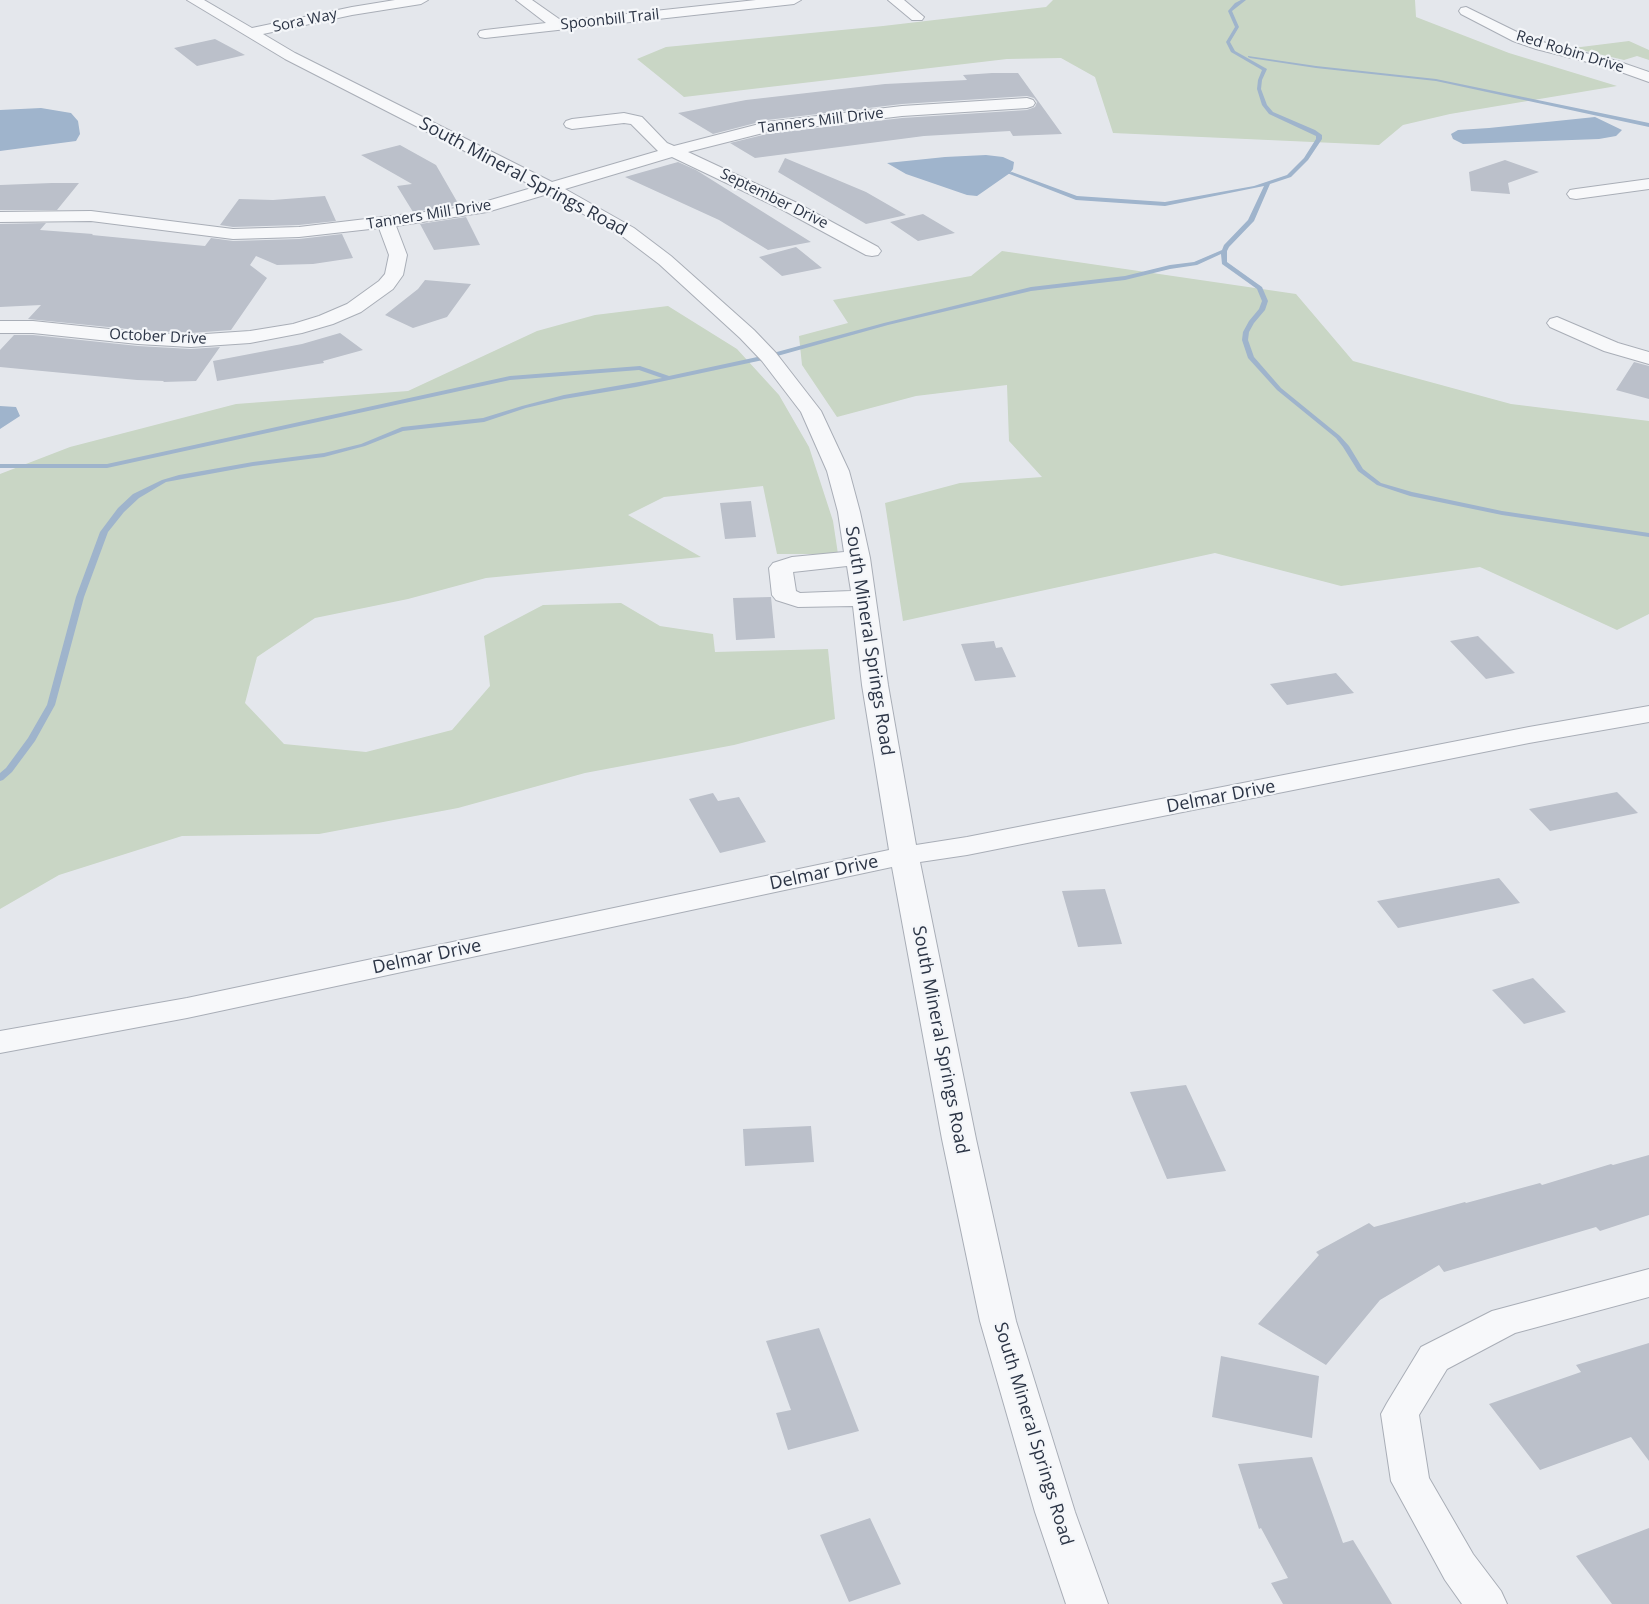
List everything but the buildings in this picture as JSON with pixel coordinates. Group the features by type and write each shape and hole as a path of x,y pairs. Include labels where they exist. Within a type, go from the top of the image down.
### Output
{"street":[{"name":"South Mineral Springs Road","path":"194,0 290,56 551,189 615,224 649,246 741,328 774,363 811,411 829,448 843,487 858,558 875,685 904,856 959,1139 998,1321 1052,1503 1088,1604"},
{"name":"Sora Way","path":"249,33 421,0"},
{"path":"523,0 558,25"},
{"name":"Spoonbill Trail","path":"485,34 794,0"},
{"path":"895,0 917,18"},
{"name":"Red Robin Drive","path":"1466,11 1518,38 1541,46 1612,64 1649,77"},
{"name":"Tanners Mill Drive","path":"0,217 91,216 233,234 299,232 450,214 487,207 674,151 767,127 902,110 1027,103"},
{"name":"September Drive","path":"572,124 624,118 636,120 661,146 789,206 872,251"},
{"path":"1576,194 1649,184"},
{"name":"October Drive","path":"0,327 33,327 138,338 191,341 250,337 295,329 326,320 354,308 386,285 394,275 398,255 385,222"},
{"path":"1557,323 1611,347 1649,358"},
{"path":"858,558 792,564 780,568 784,595 798,600 864,598"},
{"name":"Delmar Drive","path":"0,1042 196,1006 904,856 967,846 1529,735 1649,714"},
{"path":"1486,1604 1459,1567 1410,1481 1400,1414 1434,1358 1506,1321 1649,1283"}],"green space":[{"path":"1053,0 1415,0 1416,17 1509,53 1617,86 1450,114 1403,125 1379,145 1113,133 1095,77 1061,58 1007,59 684,97 637,59 666,47 883,26 1046,7"},
{"path":"1629,41 1649,50 1649,60 1637,56 1624,60 1573,48"},
{"path":"1002,251 1296,294 1353,361 1511,404 1649,421 1649,614 1617,630 1480,567 1341,586 1215,553 903,621 885,503 960,483 1042,477 1009,441 1007,385 916,396 837,417 802,365 799,336 848,323 833,300 971,276"},
{"path":"668,306 737,349 779,395 809,447 833,521 838,554 777,554 763,486 664,497 628,515 701,557 486,578 408,599 315,618 257,657 245,703 284,744 366,752 452,730 490,686 484,636 543,605 621,603 660,626 713,634 715,652 828,649 835,719 734,745 585,773 458,808 319,834 182,836 59,875 0,909 0,474 70,447 236,404 408,391 537,331 595,315"}],"water":[{"path":"41,108 71,113 78,121 80,134 76,141 0,151 0,110"},
{"path":"1595,117 1622,130 1616,136 1599,139 1463,144 1453,139 1451,134 1458,130"},
{"path":"986,155 1003,157 1014,162 1013,169 977,196 967,195 906,174 887,163 945,157"},
{"path":"0,406 16,407 20,416 0,429"}],"waterway":[{"path":"1244,0 1230,11 1237,27 1228,42 1233,52 1265,69 1260,80 1259,89 1265,105 1271,113 1319,135 1319,139 1306,159 1289,176 1268,183"},
{"path":"1250,57 1316,67 1436,80 1649,125"},
{"path":"1010,173 1076,198 1165,204 1268,183"},
{"path":"1224,251 1226,246 1251,221 1268,183"},
{"path":"0,778 9,770 32,739 51,705 80,597 104,532 121,510 136,496 164,481 253,464 324,455 363,445 402,429 484,420 564,397 636,385 763,358 886,324 1031,289 1125,278 1170,267 1195,264 1224,251"},
{"path":"1224,251 1224,263 1260,288 1265,301 1262,310 1251,322 1246,332 1245,340 1251,358 1279,389 1338,437 1346,446 1360,470 1379,484 1410,494 1502,513 1649,535"},
{"path":"0,466 107,466 510,378 640,368 666,377"}]}
